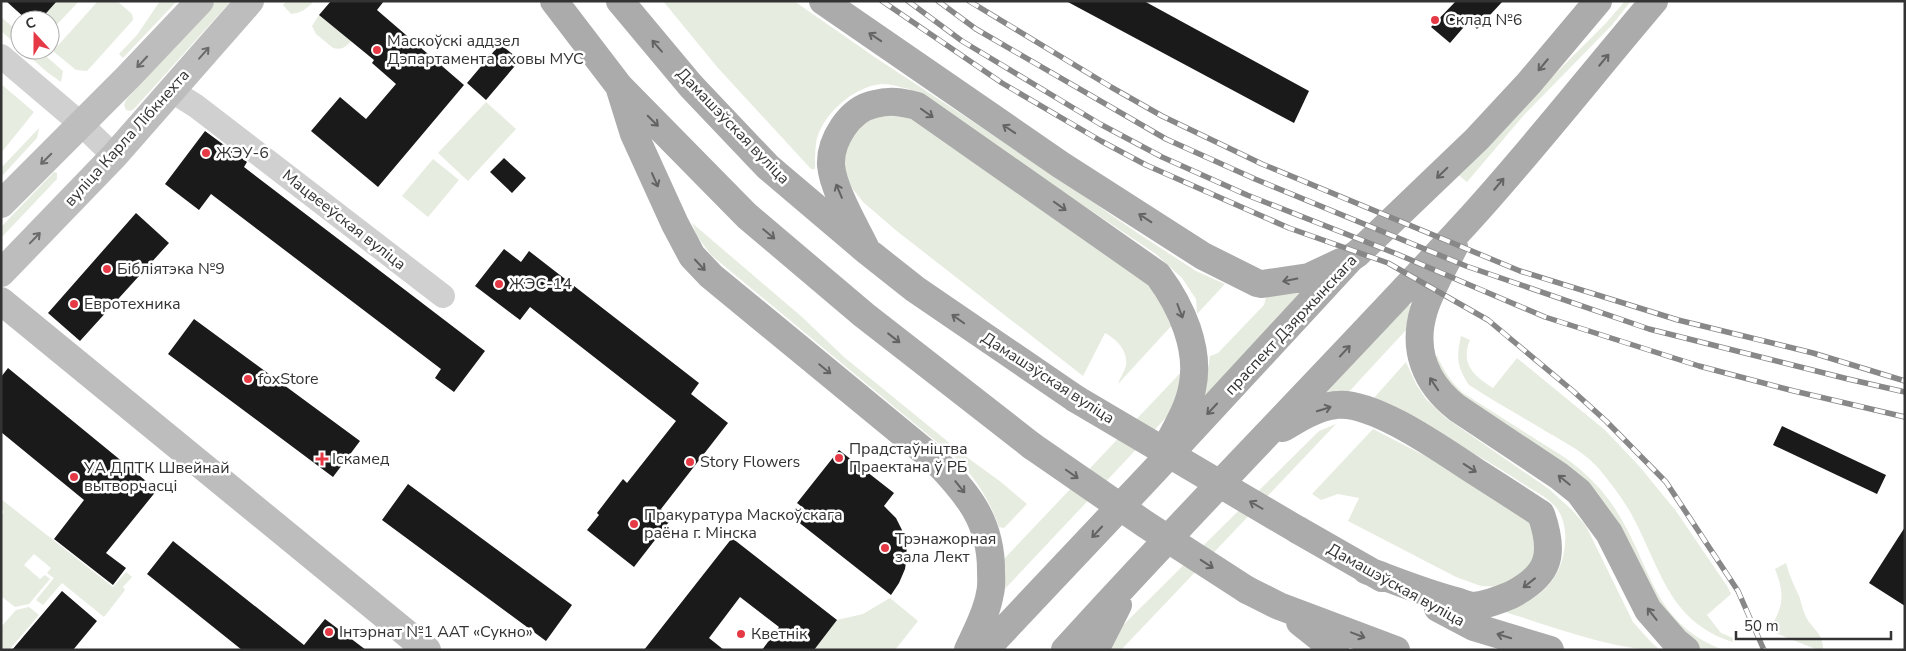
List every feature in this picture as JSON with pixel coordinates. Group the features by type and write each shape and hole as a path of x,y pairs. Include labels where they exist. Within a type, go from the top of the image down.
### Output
{"main road":[{"path":"1,204 200,1"},
{"name":"вуліца Карла Лібкнехта","path":"1,273 114,156 250,1"},
{"path":"554,1 619,86 747,216 864,315 1032,446 1145,524 1247,590 1280,606 1396,650"},
{"name":"Дамашэўская вуліца","path":"620,1 691,86 768,167 915,289 1076,400 1366,570 1474,627 1550,650"},
{"path":"823,1 1061,165 1203,256 1258,283 1280,282 1309,276 1352,258"},
{"name":"праспект Дзяржынскага","path":"985,650 1352,258 1477,139 1529,82 1598,1"},
{"path":"1065,650 1132,575 1252,451 1467,221 1654,1"},
{"path":"619,86 634,134 675,224 692,256 711,276 936,461 960,485 972,503 988,537 991,556 991,592 985,613 968,650"},
{"path":"867,251 836,185 831,165 834,142 846,123 860,110 873,104 896,101 917,106 1158,275 1172,294 1179,308 1193,350 1193,357 1192,388 1184,412 1154,471"},
{"path":"1467,221 1424,308 1421,322 1420,352 1430,379 1446,399 1457,408 1559,476 1578,492 1609,533 1648,610 1675,641 1686,650"},
{"path":"1,301 427,650"},
{"path":"1252,451 1279,430 1301,417 1337,405 1352,406 1386,417 1419,434 1541,514 1548,533 1548,552 1542,572 1530,584 1497,602 1473,606 1441,597 1366,570"},
{"path":"1094,650 1132,575"},
{"path":"1280,606 1335,650"}],"street":[{"path":"1,56 81,124 114,156"},
{"name":"Мацвееўская вуліца","path":"172,91 196,106 443,296"}],"shaded area":[{"path":"57,1 79,1 60,21 60,10 49,10"},
{"path":"98,1 117,1 132,14 133,20 87,71 76,70 60,57 60,43"},
{"path":"160,1 177,1 123,58 119,54 137,35"},
{"path":"216,1 231,1 134,109 126,110 124,105 126,100"},
{"path":"286,1 314,1 304,10 291,14 283,5"},
{"path":"663,1 794,1 1136,232 1196,271 1225,284 1197,314 1196,299 1182,278 1156,254 909,89 882,84 862,90 842,102 821,128 816,142 815,169 811,169 718,68"},
{"path":"1625,1 1631,1 1612,25 1524,115 1467,182 1456,173 1606,23"},
{"path":"319,15 351,41 343,48 333,48 316,34 312,26"},
{"path":"1,17 10,25 10,39 1,31"},
{"path":"33,60 50,60 63,71 61,82"},
{"path":"1,84 34,112 1,153"},
{"path":"486,102 516,129 468,181 438,153"},
{"path":"892,114 914,119 1152,283 1174,323 1118,384 1126,360 1123,350 1109,335 1105,333 1083,376 898,232 863,202 845,179 842,148 861,120"},
{"path":"39,128 37,138 1,177 1,168"},
{"path":"433,159 459,180 428,217 402,196"},
{"path":"54,172 57,173 57,179 1,238 1,227"},
{"path":"692,223 802,317 844,357 1027,504 1004,528 999,527 991,507 981,490 956,458 711,255 697,236"},
{"path":"1304,291 1204,397 1210,356 1218,353 1264,305 1266,297"},
{"path":"1407,304 1411,306 1406,330 1345,396 1316,402"},
{"path":"1461,336 1470,340 1467,348 1468,363 1480,379 1493,388 1517,358 1605,430 1640,467 1676,511 1727,586 1731,594 1707,615 1721,633 1733,638 1733,642 1712,634 1696,623 1682,609 1662,578 1628,509 1615,489 1594,464 1568,444 1469,385 1462,373 1459,362 1458,350"},
{"path":"1437,356 1448,376 1463,393 1564,457 1593,482 1617,512 1668,610 1682,625 1700,639 1724,650 1702,650 1694,646 1666,620 1625,546 1469,408 1428,357"},
{"path":"1406,362 1416,384 1426,399 1446,418 1549,489 1572,510 1586,526 1633,622 1660,650 1641,649 1602,642 1505,612 1534,598 1549,585 1554,577 1563,557 1565,543 1565,529 1561,516 1547,498 1469,451 1373,399"},
{"path":"1186,367 1177,406 1002,592 1003,560"},
{"path":"1336,424 1121,650 1101,650 1107,641 1319,431"},
{"path":"1373,429 1435,461 1532,518 1539,542 1531,568 1503,587 1481,586 1456,577 1348,521 1359,498 1338,494 1321,500 1312,494"},
{"path":"1,499 113,587 126,572 132,577 123,587 125,590 104,617 62,583 43,605 36,600 54,578 47,573 51,568 34,554 24,565 40,579 45,575 50,579 29,604 15,607 1,596 1,515 4,512 1,509"},
{"path":"1786,563 1806,616 1822,640 1823,650 1818,650 1768,630 1777,615 1781,601 1780,586 1775,569"},
{"path":"890,598 918,621 895,650 814,650 837,620 863,614"},
{"path":"29,607 39,615 9,650 1,650 1,627 16,610"}],"building":[{"path":"6,1 57,1 49,10 16,10"},
{"path":"331,1 384,1 377,10 464,85 378,187 311,131 340,97 366,119 396,84 372,63 374,60 319,15"},
{"path":"1066,1 1144,1 1309,91 1294,123"},
{"path":"1456,1 1503,1 1477,29 1469,21 1450,43 1431,27"},
{"path":"500,44 520,60 486,100 467,83"},
{"path":"205,131 247,162 244,167 485,351 454,392 435,378 441,369 211,194 199,210 165,184"},
{"path":"504,158 526,178 512,193 490,172"},
{"path":"136,213 169,243 80,341 48,313"},
{"path":"504,249 521,262 529,251 699,383 691,394 728,423 661,509 672,518 634,567 587,530 599,515 597,513 623,479 627,483 676,421 530,307 520,320 475,286"},
{"path":"194,319 360,441 333,477 168,354"},
{"name":"УА ДПТК Швейнай вытворчасці","path":"8,368 157,490 106,553 126,568 113,585 54,539 84,500 1,432 1,377"},
{"path":"1782,426 1886,475 1877,494 1773,445"},
{"path":"839,450 894,493 884,506 896,518 902,530 906,542 907,556 905,569 891,595 797,521 806,510 797,503"},
{"path":"408,484 572,605 546,641 382,520"},
{"path":"1905,527 1905,606 1869,583"},
{"path":"732,538 837,620 814,650 762,650 779,627 740,597 709,638 724,650 644,650"},
{"path":"173,541 304,645 325,619 366,650 242,650 147,574"},
{"path":"62,591 97,621 73,650 12,650"}],"railway":[{"path":"882,1 1002,83 1146,165 1289,228 1388,263 1488,320 1606,421 1666,482 1738,591 1764,650"},
{"path":"908,1 962,41 1100,124 1162,157 1247,195 1397,254 1545,317 1699,366 1905,417"},
{"path":"938,1 976,29 1166,139 1255,179 1466,266 1649,329 1905,392"},
{"path":"969,1 1162,116 1262,164 1520,271 1678,320 1813,353 1905,381"}],"place":[{"name":"Склад №6","path":"1435,20"},
{"name":"Маскоўскі аддзел Дэпартамента аховы МУС","path":"377,50"},
{"name":"ЖЭУ-6","path":"206,153"},
{"name":"Бібліятэка №9","path":"107,269"},
{"name":"ЖЭС-14","path":"499,284"},
{"name":"Евротехника","path":"74,304"},
{"name":"foxStore","path":"248,379"},
{"name":"Прадстаўніцтва Праектана ў РБ","path":"839,458"},
{"name":"Іскамед","path":"322,459"},
{"name":"Story Flowers","path":"690,462"},
{"name":"УА ДПТК Швейнай вытворчасці","path":"74,477"},
{"name":"Пракуратура Маскоўскага раёна г. Мінска","path":"634,524"},
{"name":"Трэнажорная зала Лект","path":"885,548"},
{"name":"Інтэрнат №1 ААТ «Сукно»","path":"329,632"},
{"name":"Кветнік","path":"741,634"}]}
